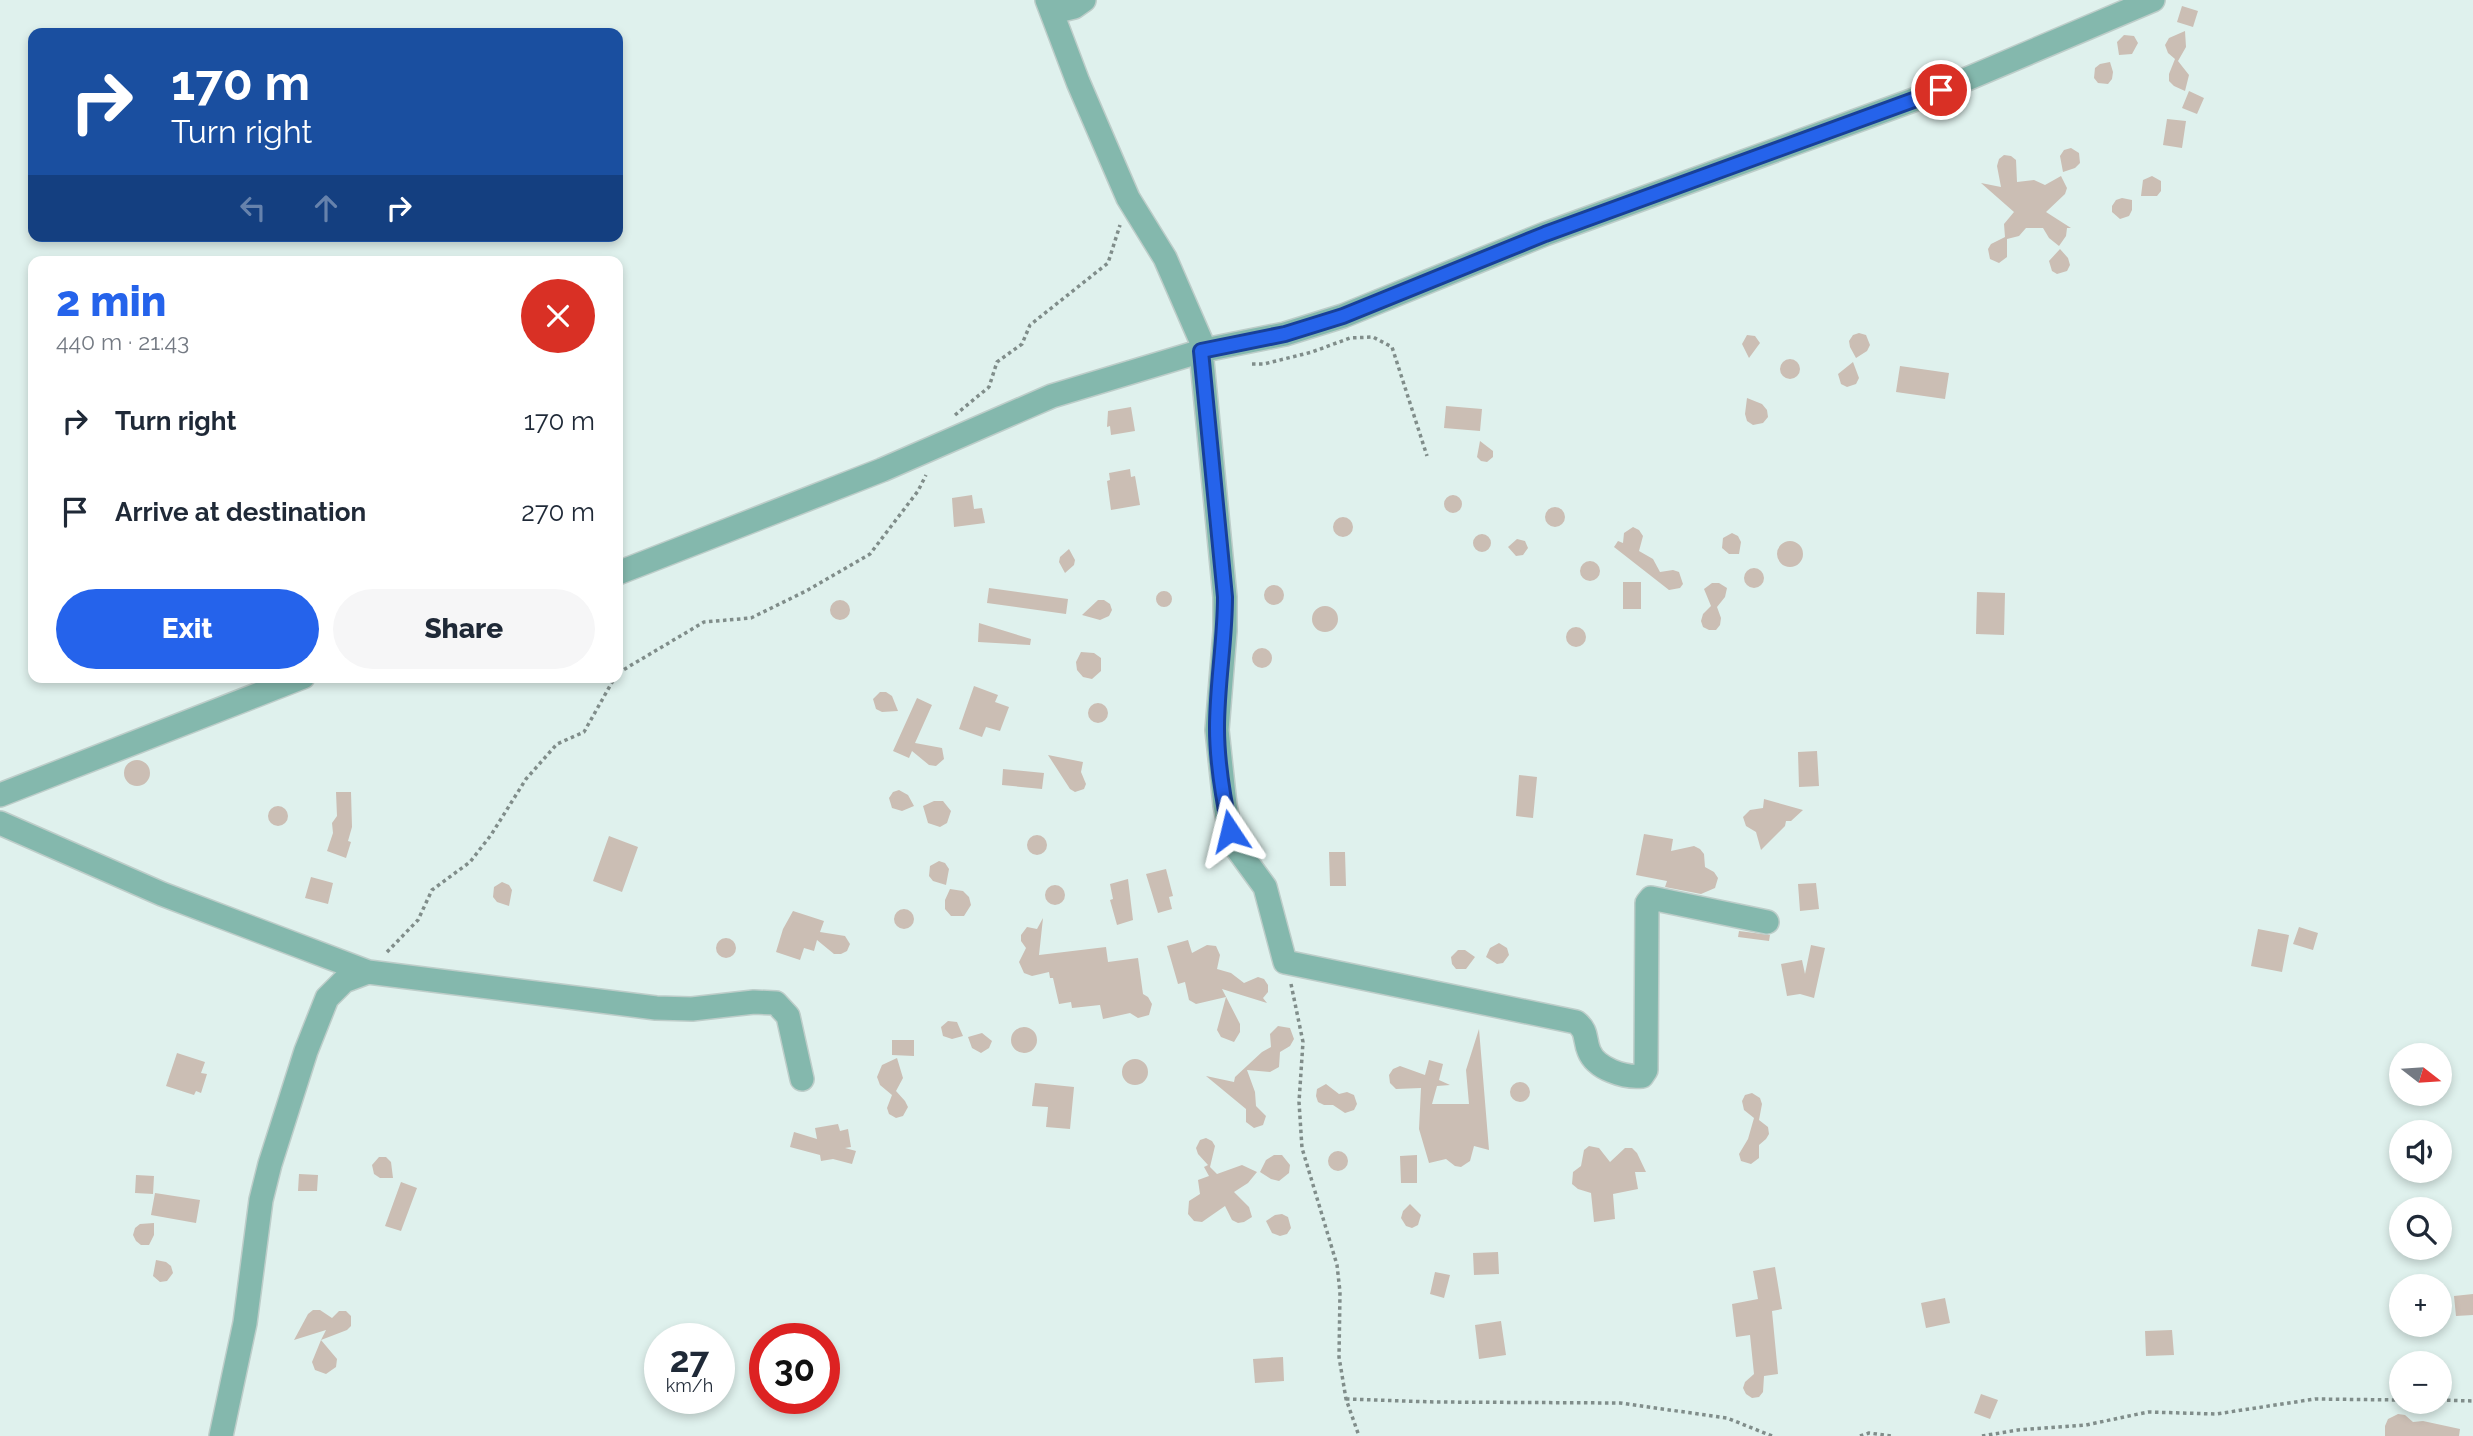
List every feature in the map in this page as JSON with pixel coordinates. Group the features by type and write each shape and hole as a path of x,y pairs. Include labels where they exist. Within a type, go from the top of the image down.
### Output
{"street":[{"path":"1084,0 1074,7 1050,6 1078,82 1128,198 1165,258 1203,351 1225,597 1217,730 1225,805 1230,831 1238,850 1265,887 1285,962 1576,1022 1586,1031 1588,1050 1595,1060 1615,1072 1642,1076 1646,1070 1647,903 1651,898 1767,922"},
{"path":"623,571 882,470 1052,396 1203,351 1285,334 1343,316 1545,234 1941,90 2153,0"},
{"path":"0,795 288,683"},
{"path":"0,823 162,894 368,972 656,1008 692,1009 754,1002 776,1003 788,1016 802,1079"},
{"path":"221,1436 245,1323 261,1200 306,1051 327,998 344,981 368,972"}],"path":[{"path":"1240,363 1264,364 1312,352 1350,338 1373,337 1392,347 1427,456"},
{"path":"368,972 418,920 432,890 470,862 491,835 526,779 556,744 584,732 612,683"},
{"path":"1285,962 1303,1042 1299,1102 1303,1148 1337,1265 1340,1292 1339,1357 1346,1399 1359,1436"},
{"path":"1346,1399 1620,1403 1727,1418 1772,1436"},
{"path":"1982,1436 2018,1430 2086,1425 2148,1412 2216,1414 2315,1399 2389,1400"},
{"path":"2452,1401 2473,1401"},
{"path":"1860,1436 1869,1433 1891,1436"}],"building":[{"path":"2182,6 2198,11 2193,27 2177,22"},
{"path":"2185,31 2186,47 2178,61 2189,75 2185,91 2169,81 2175,59 2168,53 2165,45 2169,38"},
{"path":"2124,35 2134,36 2138,43 2132,54 2119,55 2117,42"},
{"path":"2110,62 2112,79 2108,84 2098,83 2094,78 2095,68"},
{"path":"2189,91 2204,98 2197,114 2182,108"},
{"path":"2167,119 2186,121 2182,148 2163,145"},
{"path":"2071,148 2079,153 2080,163 2063,172 2060,156 2064,150"},
{"path":"2004,155 2016,160 2017,182 2034,180 2045,185 2061,176 2067,188 2065,194 2046,212 2071,228 2067,228 2066,236 2059,246 2049,238 2043,228 2026,228 2019,236 2007,239 2007,257 1999,263 1990,259 1988,249 1991,244 2005,237 2004,224 2014,212 1981,183 2001,187 1997,166"},
{"path":"2152,176 2161,181 2161,191 2157,196 2141,196 2143,180"},
{"path":"2116,200 2132,200 2132,210 2129,216 2120,219 2112,212 2112,206"},
{"path":"2060,249 2070,265 2067,271 2057,274 2052,271 2049,261"},
{"path":"1747,335 1755,336 1760,343 1749,358 1742,344"},
{"path":"1853,335 1866,335 1870,345 1867,351 1856,358 1849,341"},
{"path":"1786,359 1794,359 1800,369 1794,379 1786,379 1780,373 1780,365"},
{"path":"1853,362 1859,378 1856,384 1847,387 1841,384 1838,374"},
{"path":"1900,366 1949,373 1945,399 1896,392"},
{"path":"1747,398 1762,404 1767,410 1768,417 1763,423 1753,425 1747,421"},
{"path":"1446,406 1482,409 1480,431 1444,428"},
{"path":"1131,407 1135,431 1111,435 1110,426 1107,427 1108,411"},
{"path":"1480,441 1493,451 1493,457 1487,462 1477,457"},
{"path":"1130,469 1131,477 1135,476 1140,505 1111,510 1107,481 1110,480 1109,473"},
{"path":"972,495 974,509 982,508 985,523 954,527 952,498"},
{"path":"1453,495 1459,498 1462,504 1459,510 1453,513 1447,510 1444,504 1447,498"},
{"path":"1551,507 1559,507 1565,517 1559,527 1551,527 1545,521 1545,513"},
{"path":"1339,517 1347,517 1353,527 1347,537 1339,537 1333,531 1333,523"},
{"path":"1633,527 1643,536 1639,551 1653,559 1660,572 1679,572 1683,584 1680,588 1669,590 1614,547 1618,541 1623,543 1624,533"},
{"path":"1732,533 1738,536 1741,542 1739,554 1729,554 1722,548 1723,538"},
{"path":"1482,534 1488,537 1491,543 1488,549 1482,552 1476,549 1473,543 1476,537"},
{"path":"1517,539 1525,541 1528,548 1523,555 1516,556 1508,547"},
{"path":"1790,541 1799,545 1803,554 1799,563 1790,567 1781,563 1777,554 1781,545"},
{"path":"1069,549 1075,560 1074,565 1065,573 1059,562 1060,557"},
{"path":"1586,561 1594,561 1600,571 1594,581 1586,581 1580,575 1580,567"},
{"path":"1750,568 1758,568 1764,578 1758,588 1750,588 1744,582 1744,574"},
{"path":"1623,582 1641,582 1641,609 1623,609"},
{"path":"1712,583 1719,583 1727,588 1725,597 1717,607 1721,618 1716,630 1703,627 1701,621 1703,614 1711,606 1704,589"},
{"path":"1270,585 1278,585 1284,595 1278,605 1270,605 1264,599 1264,591"},
{"path":"989,588 1068,599 1066,614 987,603"},
{"path":"1161,591 1167,591 1172,599 1170,605 1161,607 1156,602 1156,596"},
{"path":"1977,592 2005,593 2004,635 1976,634"},
{"path":"836,600 844,600 850,610 844,620 836,620 830,614 830,606"},
{"path":"1098,600 1110,604 1112,610 1109,616 1100,620 1082,615"},
{"path":"1325,606 1334,610 1338,619 1334,628 1325,632 1316,628 1312,619 1316,610"},
{"path":"979,623 1031,639 1030,645 978,642"},
{"path":"1572,627 1580,627 1586,637 1580,647 1572,647 1566,641 1566,633"},
{"path":"1258,648 1266,648 1272,658 1266,668 1258,668 1252,662 1252,654"},
{"path":"1081,652 1094,653 1101,658 1101,671 1092,679 1083,677 1077,670 1076,662"},
{"path":"974,686 998,695 995,702 1009,707 1000,731 986,727 982,737 959,729"},
{"path":"880,692 892,696 898,711 882,712 876,709 873,699"},
{"path":"917,698 932,705 915,743 942,748 944,759 936,766 929,765 912,751 909,758 893,751"},
{"path":"1094,703 1102,703 1108,713 1102,723 1094,723 1088,717 1088,709"},
{"path":"1817,751 1819,786 1799,787 1798,752"},
{"path":"1048,755 1083,762 1081,772 1086,784 1084,789 1075,792 1070,789"},
{"path":"137,760 146,764 150,773 146,782 137,786 128,782 124,773 128,764"},
{"path":"1003,769 1044,773 1042,789 1002,785"},
{"path":"1519,775 1537,777 1533,818 1516,816"},
{"path":"899,790 908,795 914,806 902,811 892,808 889,798 893,792"},
{"path":"336,792 351,792 352,827 348,841 351,842 346,858 327,851 333,833 332,823 337,816"},
{"path":"1764,799 1803,810 1791,821 1786,821 1785,826 1761,850 1756,832 1746,826 1743,817 1750,810 1763,808"},
{"path":"934,801 943,801 951,811 947,823 940,827 928,823 923,806"},
{"path":"274,806 282,806 288,816 282,826 274,826 268,820 268,812"},
{"path":"1644,834 1673,839 1671,851 1694,846 1700,849 1704,854 1705,867 1718,878 1715,888 1701,894 1665,887 1667,881 1636,875"},
{"path":"1033,835 1041,835 1047,845 1041,855 1033,855 1027,849 1027,841"},
{"path":"609,836 638,847 622,892 593,881"},
{"path":"1329,852 1345,852 1346,886 1330,886"},
{"path":"939,861 945,863 949,869 946,885 933,881 929,876 930,866"},
{"path":"1166,869 1173,896 1169,897 1172,909 1158,913 1146,874"},
{"path":"311,877 333,883 328,904 305,898"},
{"path":"1128,879 1133,920 1117,925 1110,900 1113,899 1110,884"},
{"path":"502,882 512,890 509,906 497,902 493,897 494,887"},
{"path":"1816,883 1819,909 1800,911 1798,884"},
{"path":"1051,885 1059,885 1065,895 1059,905 1051,905 1045,899 1045,891"},
{"path":"950,889 963,891 969,897 971,905 964,916 951,916 945,909 945,900"},
{"path":"900,909 908,909 914,919 908,929 900,929 894,923 894,915"},
{"path":"793,911 824,921 820,932 845,936 850,944 847,951 834,954 817,940 814,951 804,948 800,960 776,952 783,929"},
{"path":"1043,918 1039,955 1106,947 1108,962 1138,958 1143,994 1152,1004 1149,1015 1138,1018 1130,1013 1103,1019 1100,1005 1072,1008 1071,1002 1059,1004 1049,972 1032,976 1024,973 1019,962 1026,948 1021,941 1021,935 1027,927 1037,929"},
{"path":"2299,927 2318,933 2313,950 2293,944"},
{"path":"2258,929 2289,935 2282,972 2251,966"},
{"path":"1739,931 1770,935 1769,941 1738,937"},
{"path":"722,938 730,938 736,948 730,958 722,958 716,952 716,944"},
{"path":"1188,940 1192,953 1207,945 1216,946 1220,955 1217,969 1231,973 1244,983 1258,977 1264,979 1268,985 1268,992 1263,998 1267,1003 1222,989 1240,1024 1240,1032 1234,1042 1221,1037 1217,1030 1226,997 1196,1004 1189,1000 1185,982 1178,984 1167,946"},
{"path":"1499,943 1507,948 1509,955 1503,963 1497,964 1486,957 1490,948"},
{"path":"1811,945 1825,948 1814,998 1800,994 1787,996 1781,964 1802,960 1805,974"},
{"path":"1458,950 1465,950 1475,957 1466,969 1456,969 1452,964 1451,957"},
{"path":"948,1021 957,1022 963,1036 952,1039 943,1036 941,1027"},
{"path":"1278,1026 1290,1028 1294,1039 1290,1046 1280,1052 1279,1067 1270,1072 1247,1070 1255,1092 1256,1106 1266,1116 1263,1125 1254,1128 1246,1122 1246,1109 1206,1076 1234,1082 1235,1077 1271,1047 1270,1034"},
{"path":"1024,1027 1033,1031 1037,1040 1033,1049 1024,1053 1015,1049 1011,1040 1015,1031"},
{"path":"1479,1029 1489,1150 1474,1146 1470,1161 1461,1167 1446,1159 1429,1163 1419,1129 1421,1088 1396,1089 1390,1083 1389,1075 1393,1069 1400,1066 1425,1075 1429,1060 1443,1064 1439,1080 1450,1085 1437,1086 1432,1104 1469,1104 1466,1070"},
{"path":"982,1033 992,1041 989,1048 981,1053 972,1048 968,1037"},
{"path":"892,1040 914,1040 914,1056 892,1055"},
{"path":"177,1053 205,1062 201,1073 207,1074 201,1093 196,1091 194,1095 166,1086"},
{"path":"897,1058 903,1078 896,1091 908,1107 903,1116 896,1118 889,1114 887,1108 892,1095 880,1085 877,1077 882,1065"},
{"path":"1135,1059 1144,1063 1148,1072 1144,1081 1135,1085 1126,1081 1122,1072 1126,1063"},
{"path":"1516,1082 1524,1082 1530,1092 1524,1102 1516,1102 1510,1096 1510,1088"},
{"path":"1035,1083 1074,1087 1070,1129 1046,1127 1048,1107 1032,1106"},
{"path":"1326,1084 1339,1094 1347,1092 1354,1095 1357,1104 1354,1110 1345,1113 1333,1105 1318,1102 1317,1089"},
{"path":"1752,1093 1760,1098 1762,1104 1759,1120 1768,1127 1769,1134 1759,1145 1759,1158 1751,1164 1741,1161 1739,1154 1748,1139 1754,1118 1744,1110 1742,1101 1745,1095"},
{"path":"838,1124 840,1131 848,1129 851,1147 845,1148 856,1151 852,1164 833,1159 821,1161 820,1155 790,1147 794,1132 817,1139 815,1128"},
{"path":"1206,1138 1215,1146 1210,1167 1217,1174 1242,1165 1257,1172 1248,1183 1234,1192 1249,1207 1252,1217 1244,1222 1232,1220 1225,1206 1202,1222 1194,1221 1188,1214 1189,1201 1200,1194 1198,1180 1209,1176 1204,1167 1208,1165 1196,1148 1200,1140"},
{"path":"1589,1146 1599,1148 1610,1162 1625,1148 1632,1148 1646,1172 1635,1172 1638,1189 1613,1194 1615,1219 1594,1222 1591,1193 1572,1184 1573,1172 1581,1166 1584,1150"},
{"path":"1334,1151 1342,1151 1348,1161 1342,1171 1334,1171 1328,1165 1328,1157"},
{"path":"1274,1155 1282,1155 1290,1165 1289,1173 1279,1181 1260,1172 1266,1160"},
{"path":"1417,1155 1417,1183 1401,1183 1400,1156"},
{"path":"379,1157 386,1157 391,1162 393,1178 380,1178 374,1174 372,1165"},
{"path":"299,1174 318,1175 317,1191 298,1191"},
{"path":"136,1175 154,1176 153,1194 135,1193"},
{"path":"401,1182 417,1188 401,1231 385,1226"},
{"path":"155,1193 200,1200 196,1223 151,1215"},
{"path":"1410,1204 1421,1215 1418,1225 1412,1228 1406,1226 1401,1218 1403,1211"},
{"path":"1282,1214 1288,1217 1291,1228 1287,1234 1280,1236 1272,1233 1266,1221"},
{"path":"154,1223 154,1235 149,1245 141,1245 133,1235 135,1228 140,1224"},
{"path":"1498,1252 1499,1274 1474,1275 1473,1253"},
{"path":"156,1260 171,1266 173,1273 167,1281 160,1282 153,1276"},
{"path":"1775,1267 1782,1309 1772,1311 1778,1374 1764,1376 1763,1392 1759,1397 1752,1398 1743,1388 1745,1382 1754,1374 1750,1335 1736,1337 1732,1304 1758,1299 1753,1271"},
{"path":"1435,1272 1450,1275 1444,1298 1430,1294"},
{"path":"2473,1294 2473,1315 2456,1316 2454,1296"},
{"path":"1945,1298 1950,1323 1926,1328 1921,1303"},
{"path":"313,1310 320,1310 332,1318 339,1311 346,1311 351,1316 351,1326 321,1340 326,1330 294,1340"},
{"path":"1501,1321 1506,1355 1479,1359 1475,1325"},
{"path":"2172,1330 2174,1355 2146,1356 2145,1331"},
{"path":"321,1340 337,1359 336,1367 326,1374 315,1370 312,1362"},
{"path":"1283,1357 1284,1381 1255,1383 1253,1359"},
{"path":"1981,1394 1998,1400 1990,1419 1974,1413"},
{"path":"2398,1414 2405,1415 2413,1422 2423,1421 2460,1429 2459,1436 2385,1436 2388,1419"}],"route":[{"path":"1230,831 1217,730 1225,597 1201,351 1285,334 1343,316 1545,234 1941,90"}]}
